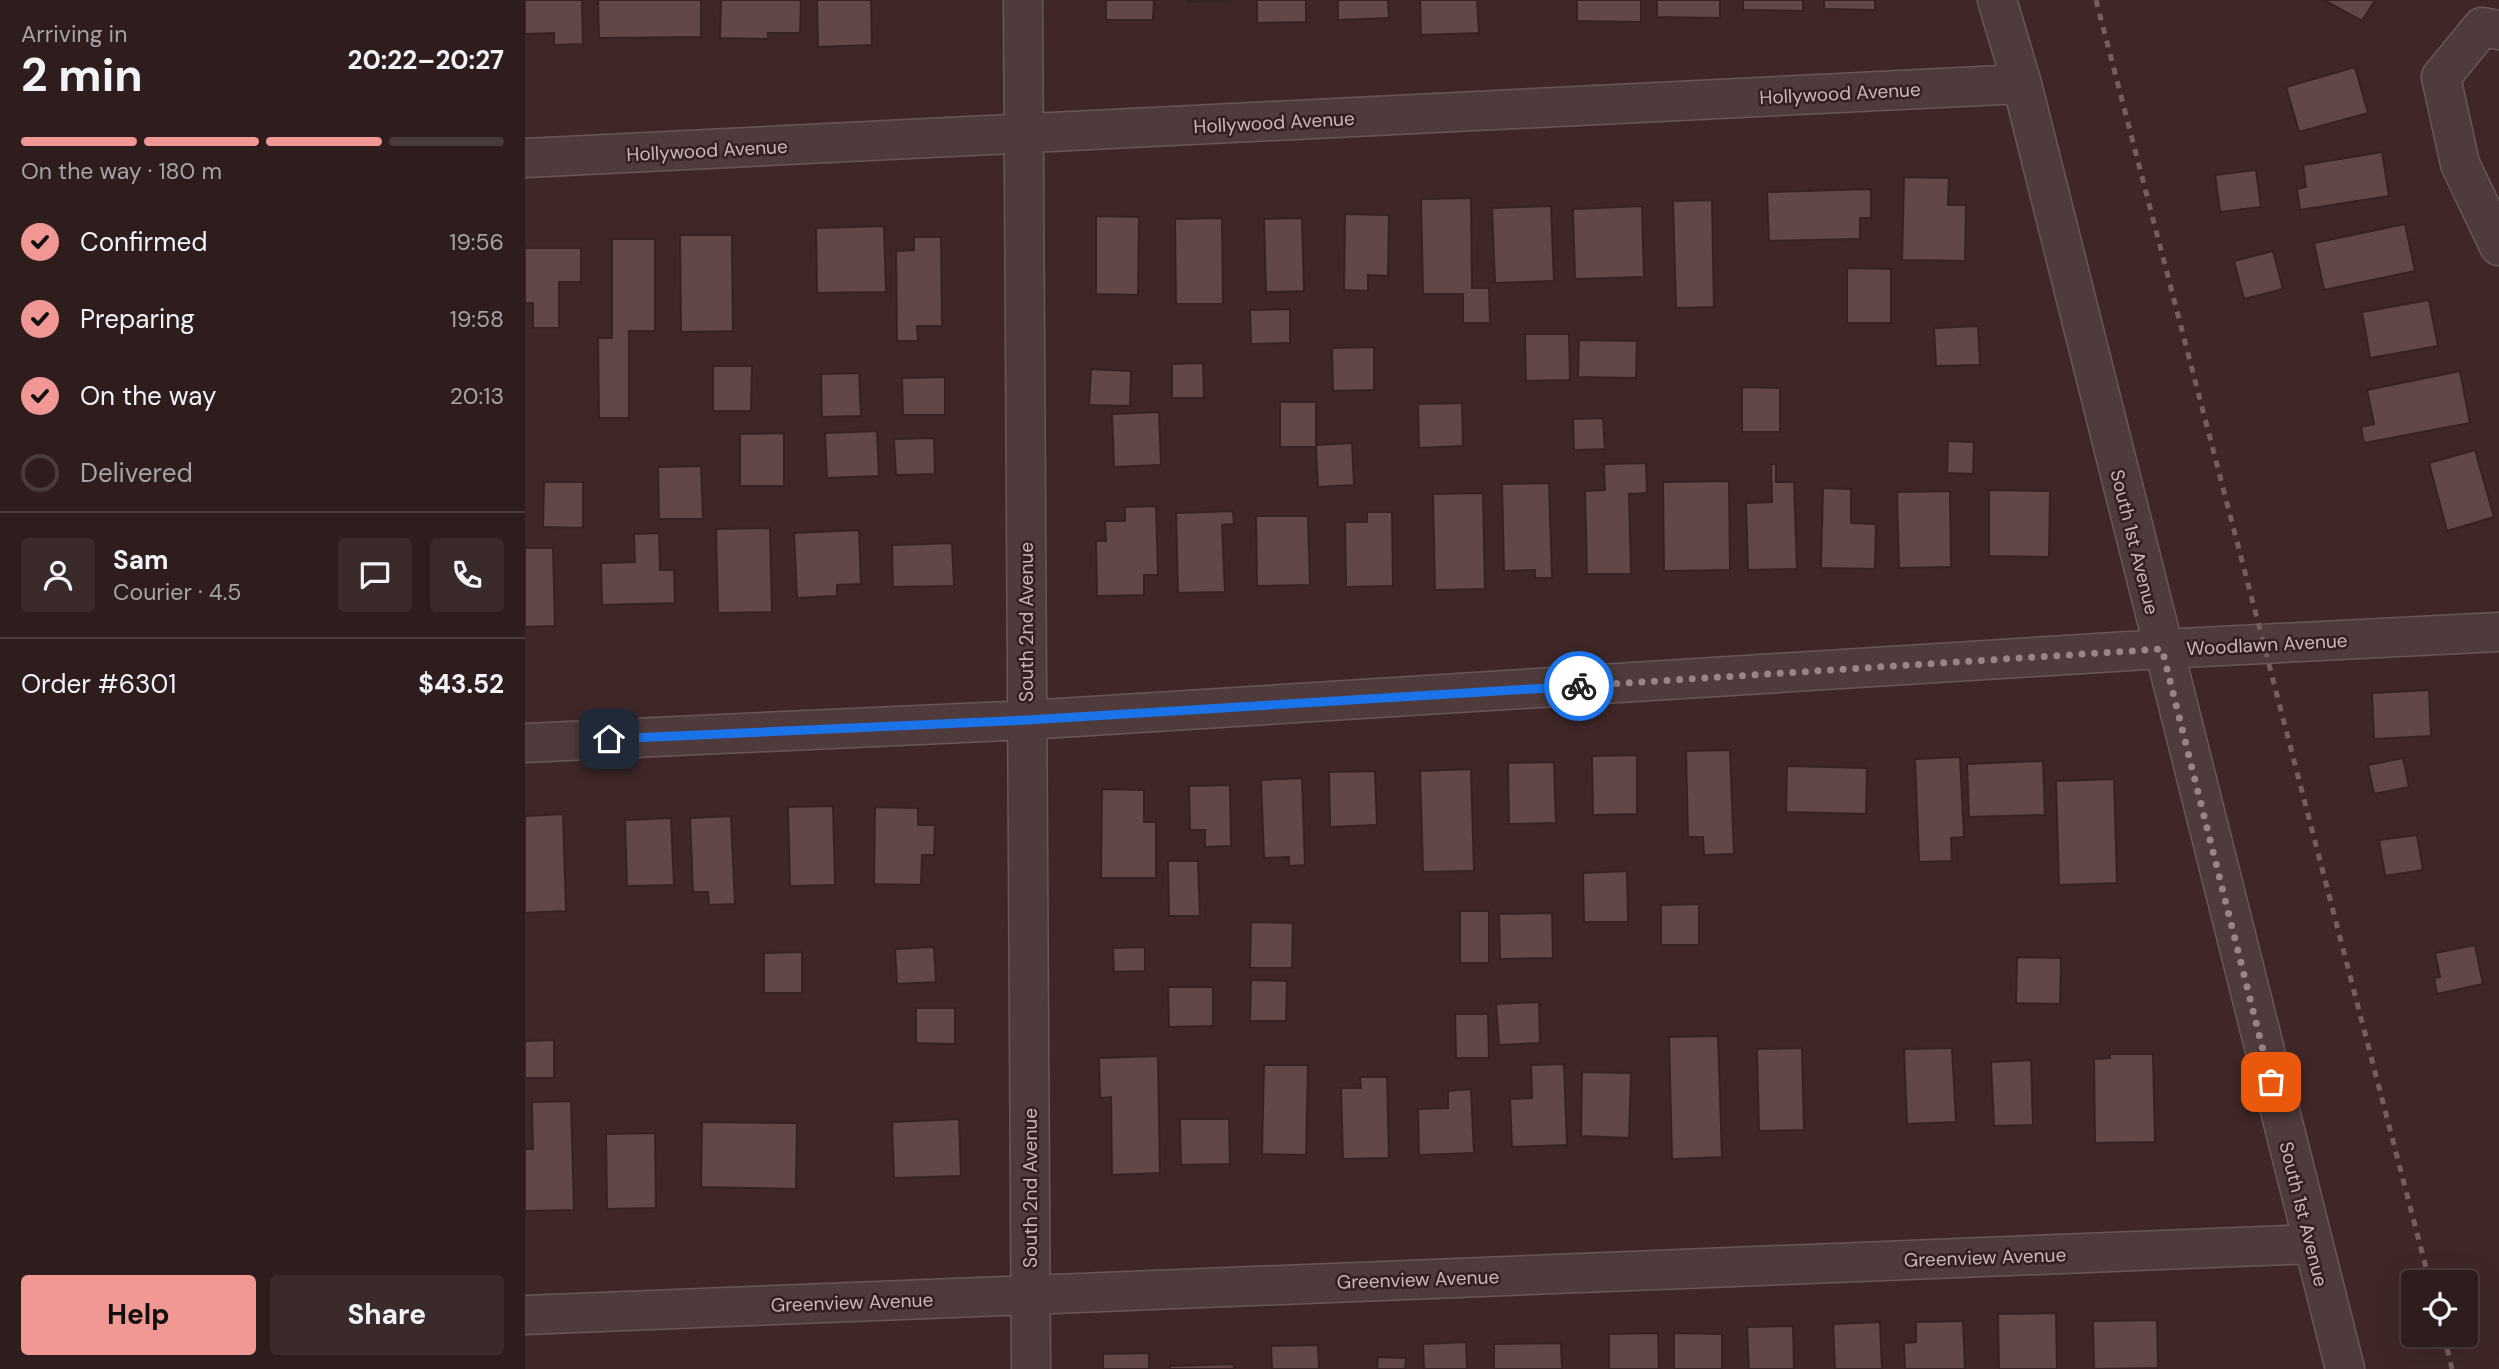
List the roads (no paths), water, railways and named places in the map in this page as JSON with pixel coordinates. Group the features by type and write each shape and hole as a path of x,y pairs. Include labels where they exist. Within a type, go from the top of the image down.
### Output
{"street":[{"name":"South 2nd Avenue","path":"1023,0 1031,1369"},
{"name":"South 1st Avenue","path":"1997,0 2022,83 2344,1369"},
{"path":"2491,29 2441,77 2460,164 2499,246"},
{"name":"Hollywood Avenue","path":"525,158 2022,83"},
{"name":"Woodlawn Avenue","path":"525,743 1027,720 2162,649 2499,632"},
{"name":"Greenview Avenue","path":"525,1315 2312,1244"}],"railway":[{"path":"2096,0 2427,1270"},
{"path":"2447,1347 2452,1369"}]}
